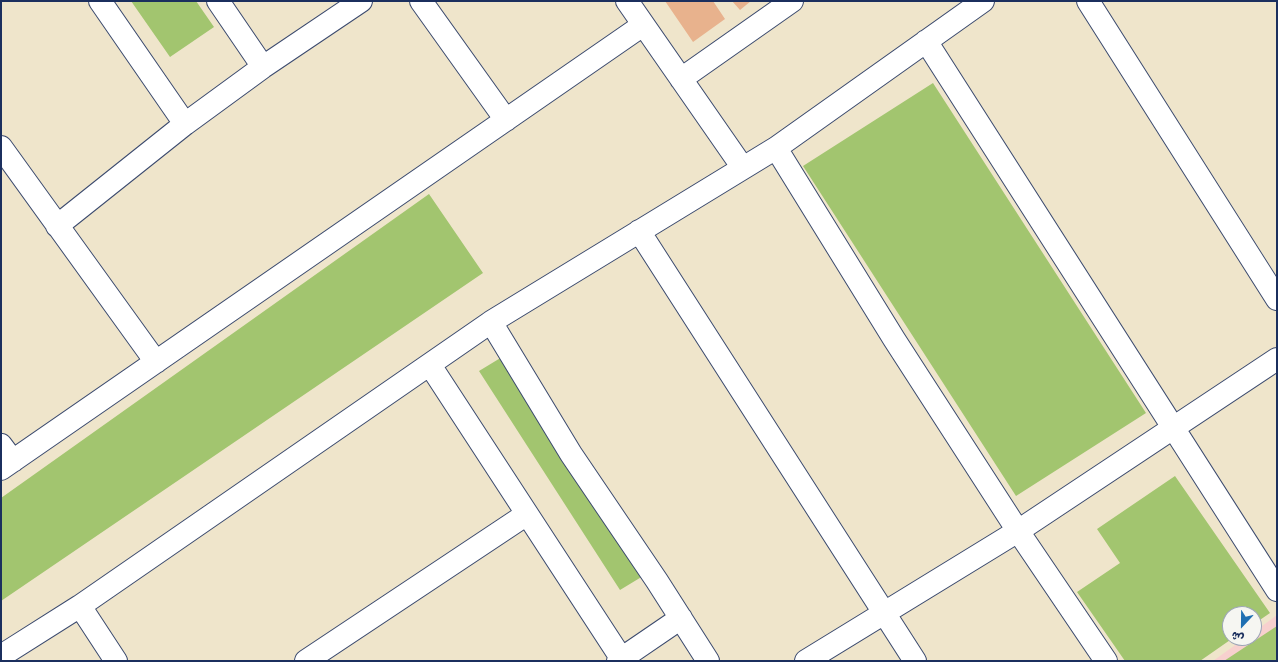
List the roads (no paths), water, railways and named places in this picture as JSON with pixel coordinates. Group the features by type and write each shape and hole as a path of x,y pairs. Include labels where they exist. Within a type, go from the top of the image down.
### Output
{"street":[{"path":"100,1 185,124"},
{"path":"218,1 263,67"},
{"path":"57,226 185,124 263,67 361,1"},
{"path":"421,1 506,120"},
{"path":"627,1 743,168"},
{"path":"681,79 792,1"},
{"path":"1,656 80,606 491,322 776,148 983,1"},
{"path":"1088,1 1277,299"},
{"path":"5,458 156,362 643,25"},
{"path":"926,41 1277,590"},
{"path":"1,147 156,362"},
{"path":"776,148 894,339 1018,532 1106,661"},
{"path":"640,231 915,661"},
{"path":"491,322 571,454 681,618 708,661"},
{"path":"806,661 884,612 1018,532 1277,359"},
{"path":"430,364 621,660 681,618"},
{"path":"306,661 527,514"},
{"path":"80,606 116,661"}]}
